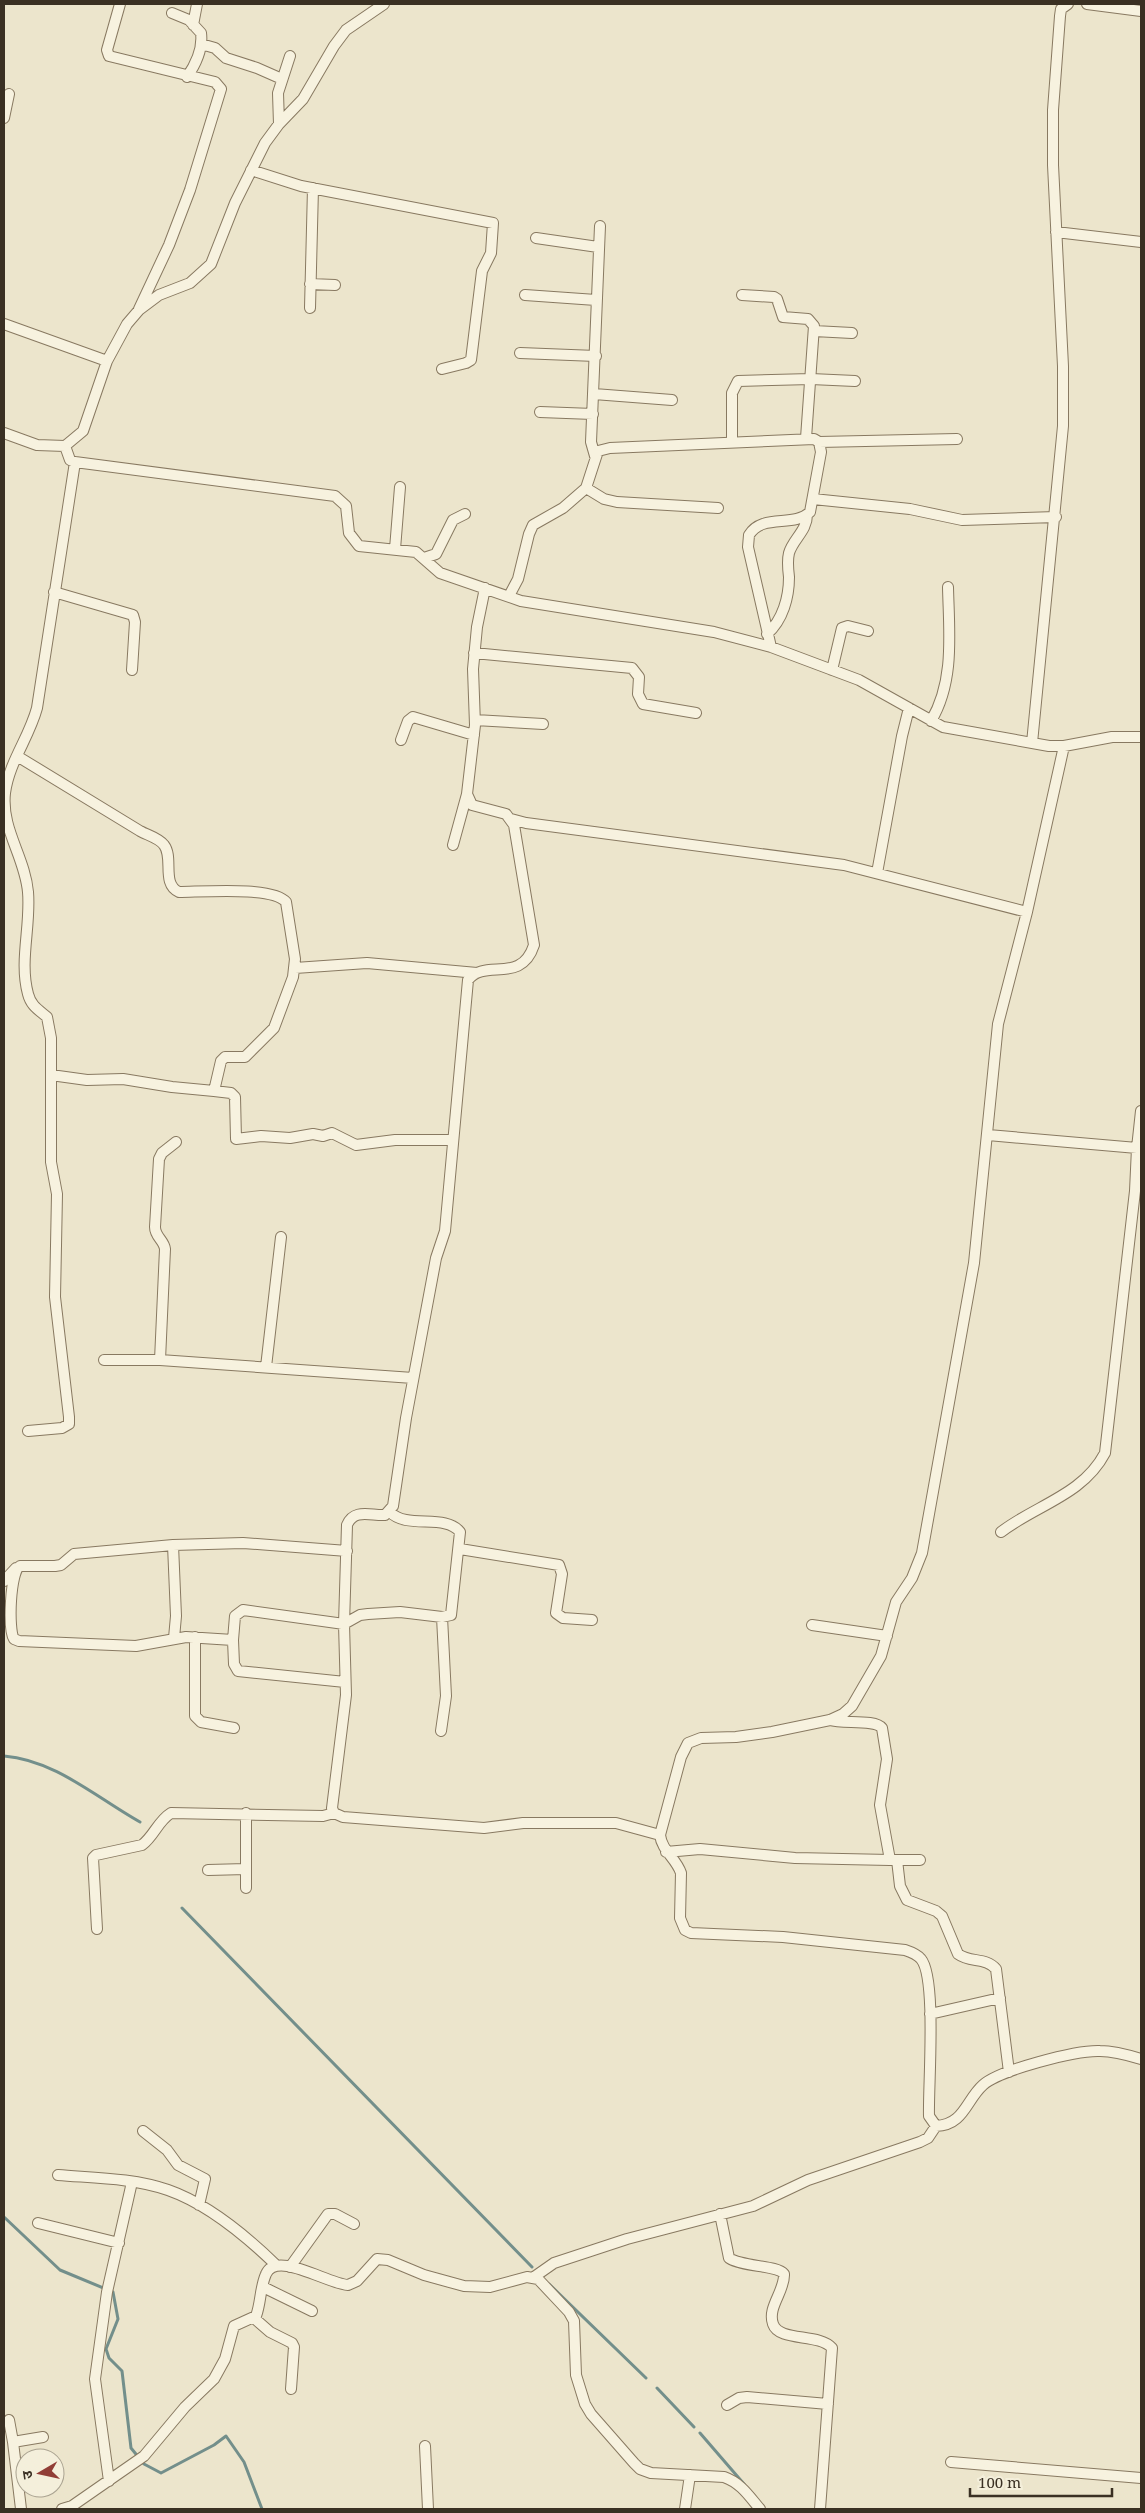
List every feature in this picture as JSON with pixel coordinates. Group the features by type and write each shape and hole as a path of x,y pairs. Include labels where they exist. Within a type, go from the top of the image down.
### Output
{"street":[{"path":"120,4 107,50 109,56 187,77 216,82 221,89 221,95 187,199 169,246 139,310"},
{"path":"193,25 197,4"},
{"path":"4,433 37,445 66,446 83,431 108,361 127,324 139,310 159,295 190,283 211,264 235,203 251,170 279,124 307,93 334,46 346,30 384,4"},
{"path":"1032,743 1056,517 1064,392 1056,232 1053,84 1060,16 1066,4"},
{"path":"1087,4 1141,11"},
{"path":"172,13 189,20 201,32 201,44 194,65 187,77"},
{"path":"201,44 216,48 226,58 257,68 282,79"},
{"path":"279,124 278,93 290,56"},
{"path":"4,118 9,94"},
{"path":"251,170 313,188 355,194 493,222 491,253 482,271 471,360 466,363 442,368"},
{"path":"310,308 313,188"},
{"path":"509,596 518,579 529,534 533,526 562,508 586,488 595,456 591,442 600,226"},
{"path":"1056,232 1141,242"},
{"path":"536,238 598,247"},
{"path":"310,284 335,285"},
{"path":"525,295 596,300"},
{"path":"742,295 774,297 777,299 783,317 812,321 814,331 806,438"},
{"path":"4,324 108,361"},
{"path":"814,331 852,333"},
{"path":"520,353 596,356"},
{"path":"732,443 732,393 738,381 811,379 855,381"},
{"path":"594,394 672,400"},
{"path":"540,412 593,414"},
{"path":"595,456 603,449 806,438 819,442 957,439"},
{"path":"768,634 778,621 783,609 788,587 789,553 805,525 814,499 821,452 819,442"},
{"path":"66,446 70,460 75,462 335,496 346,506 349,533 359,546 416,552 440,573 509,596 560,608 714,632 771,647 859,680 931,721 959,731 1032,743 1064,746 1112,737 1141,737"},
{"path":"28,1431 62,1428 69,1424 54,1283 57,1204 51,1162 49,1023 47,1017 31,1003 24,975 28,892 5,816 5,791 10,770 29,735 37,708 75,462"},
{"path":"395,549 400,487"},
{"path":"586,488 604,499 617,502 718,508"},
{"path":"814,499 910,509 962,520 1056,517"},
{"path":"424,558 436,554 453,520 466,514"},
{"path":"771,647 748,547 749,535 751,530 766,523 802,518 807,515"},
{"path":"931,721 939,707 948,672 948,587"},
{"path":"453,845 467,794 475,720 474,653 485,588"},
{"path":"54,592 133,614 135,622 132,670"},
{"path":"832,670 842,628 848,626 868,631"},
{"path":"474,653 632,668 639,677 638,694 643,704 696,714"},
{"path":"877,873 902,736 909,708"},
{"path":"401,740 407,723 413,717 474,735"},
{"path":"475,720 543,724"},
{"path":"936,2126 929,2116 930,2014 926,1972 922,1960 914,1953 905,1950 783,1938 691,1933 685,1930 680,1918 681,1873 679,1867 666,1852 660,1835 680,1757 688,1743 701,1738 754,1735 830,1720 843,1714 852,1706 881,1656 896,1602 912,1578 922,1553 974,1263 998,1024 1027,912 1064,746"},
{"path":"17,756 140,831 160,841 166,850 170,884 179,892 245,892 282,897 289,909 294,968 289,990 274,1028 245,1057 224,1057 221,1061 214,1091"},
{"path":"467,794 472,805 499,811 511,818 526,823 844,865 1027,912"},
{"path":"294,968 367,963 477,973 519,966 531,954 534,945 514,825 511,818"},
{"path":"390,1512 436,1258 445,1231 466,987 468,980 477,973"},
{"path":"51,1075 87,1080 123,1079 172,1087 231,1093 235,1097 236,1139 261,1136 290,1138 313,1134 323,1136 332,1133 356,1145 394,1140 453,1140"},
{"path":"1001,1532 1018,1519 1063,1497 1092,1472 1105,1453 1135,1191 1141,1110"},
{"path":"988,1135 1137,1148"},
{"path":"160,1360 165,1249 155,1234 159,1159 162,1153 176,1142"},
{"path":"266,1367 281,1238"},
{"path":"104,1360 160,1360 413,1378"},
{"path":"334,1812 332,1800 343,1722 345,1682 344,1624 346,1551 350,1518 356,1514 379,1515 390,1512 399,1518 453,1526 460,1532 460,1549 454,1611 451,1615 442,1617 411,1613 368,1614 360,1615 344,1624 243,1610 235,1616 234,1664 238,1671 345,1682"},
{"path":"4,1581 16,1568 26,1565 61,1565 74,1554 173,1545 243,1543 346,1551"},
{"path":"173,1545 176,1616 174,1638"},
{"path":"460,1549 559,1565 562,1574 556,1613 563,1618 592,1620"},
{"path":"16,1568 10,1629 14,1640 136,1646 157,1644 174,1638 195,1637 233,1640"},
{"path":"441,1731 446,1696 442,1617"},
{"path":"812,1625 887,1636"},
{"path":"195,1637 195,1716 201,1722 234,1728"},
{"path":"830,1720 844,1723 874,1723 882,1728 887,1760 880,1805 900,1886 907,1900 936,1911 942,1916 958,1954 969,1959 992,1964 996,1969 1009,2072"},
{"path":"97,1928 92,1858 96,1855 142,1845 164,1817 171,1813 323,1816 334,1812 343,1817 477,1828 523,1823 616,1823 660,1835"},
{"path":"246,1813 246,1888"},
{"path":"666,1852 700,1849 795,1858 920,1860"},
{"path":"208,1870 246,1869"},
{"path":"930,2014 1000,1998"},
{"path":"58,2175 132,2182 167,2190 199,2204 249,2240 275,2264 342,2284 358,2281 377,2259 388,2260 424,2276 464,2286 490,2288 534,2277 554,2263 627,2239 761,2203 808,2180 920,2142 928,2138 936,2126 950,2124 956,2120 966,2110 981,2086 990,2079 1009,2072 1076,2053 1100,2051 1124,2054 1141,2059"},
{"path":"143,2131 167,2150 178,2166 205,2180 199,2204"},
{"path":"109,2481 95,2379 108,2289 132,2182"},
{"path":"290,2267 328,2214 335,2214 354,2224"},
{"path":"720,2214 729,2258 746,2265 778,2269 784,2274 772,2317 776,2330 783,2334 821,2340 832,2348 820,2509"},
{"path":"38,2224 119,2243"},
{"path":"65,2509 140,2459 185,2407 220,2371 234,2326 254,2318 258,2312 266,2274 275,2264"},
{"path":"534,2277 574,2320 576,2375 579,2387 591,2414 640,2469 651,2473 732,2480 743,2488 760,2509"},
{"path":"263,2287 312,2311"},
{"path":"254,2318 270,2332 292,2343 294,2347 291,2390"},
{"path":"727,2405 739,2398 747,2397 828,2404"},
{"path":"9,2420 21,2509"},
{"path":"13,2442 43,2437"},
{"path":"425,2446 428,2509"},
{"path":"951,2462 1141,2478"},
{"path":"685,2509 690,2475"}],"waterway":[{"path":"4,1756 23,1759 58,1772 140,1822"},
{"path":"182,1908 532,2267"},
{"path":"4,2217 60,2270 113,2292 118,2319 106,2349 109,2358 122,2371 131,2448 144,2464 161,2473 214,2445 226,2436 244,2462 262,2509"},
{"path":"549,2284 646,2378"},
{"path":"657,2388 694,2427"},
{"path":"700,2433 744,2484"}]}
